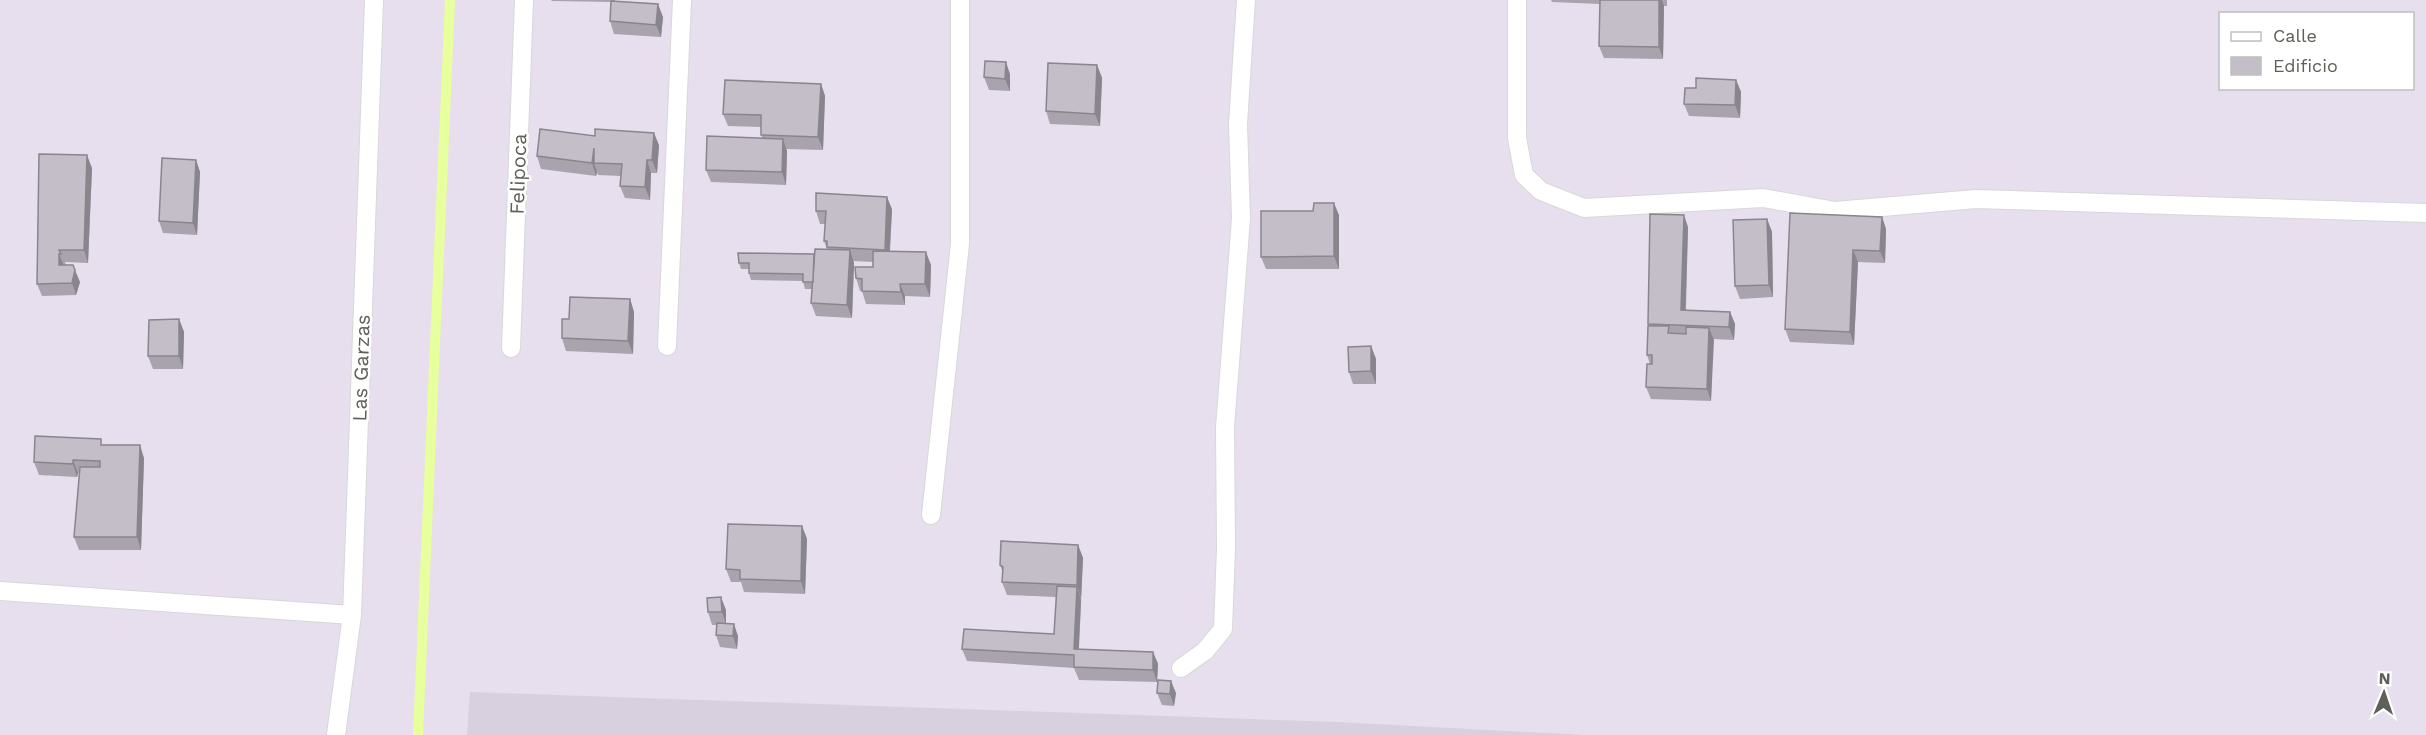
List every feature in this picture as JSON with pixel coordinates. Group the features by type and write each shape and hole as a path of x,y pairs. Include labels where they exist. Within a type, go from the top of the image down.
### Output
{"street":[{"name":"Las Garzas","path":"336,735 352,615 374,0"},
{"name":"Felipoca","path":"511,348 524,0"},
{"path":"667,346 682,0"},
{"path":"931,515 960,244 960,0"},
{"path":"1181,668 1205,651 1223,629 1226,548 1225,428 1241,218 1238,124 1246,0"},
{"path":"1517,0 1517,138 1524,175 1541,192 1584,208 1764,198 1835,211 1976,199 2426,213"},
{"path":"0,591 352,615"}],"shaded area":[{"path":"470,692 1338,722 1585,735 467,735"}],"building":[{"path":"1600,0 1659,0 1659,47 1599,46"},
{"path":"611,1 658,4 656,25 610,21"},
{"path":"985,61 1006,62 1005,79 984,77"},
{"path":"1048,63 1097,65 1095,114 1046,111"},
{"path":"1696,78 1736,80 1735,105 1684,104 1685,88 1696,88"},
{"path":"725,80 821,84 818,137 761,135 761,115 723,114"},
{"path":"540,129 595,136 595,129 654,133 652,160 647,160 645,187 620,186 622,164 594,163 594,148 592,163 537,156"},
{"path":"707,136 783,139 782,172 706,170"},
{"path":"39,154 87,155 84,250 59,250 61,254 59,254 59,265 73,265 75,270 72,283 37,284"},
{"path":"162,158 196,160 193,223 159,221"},
{"path":"816,193 887,197 885,250 827,247 827,241 824,241 826,211 816,211"},
{"path":"1314,203 1334,203 1334,256 1261,257 1261,211 1313,211"},
{"path":"1790,213 1882,217 1880,251 1853,250 1850,332 1785,329"},
{"path":"1650,214 1684,215 1681,310 1730,312 1729,327 1648,324"},
{"path":"1767,219 1769,285 1735,286 1733,220"},
{"path":"815,249 850,250 847,305 811,303"},
{"path":"873,251 926,252 925,284 900,284 901,292 862,291 862,279 856,278 855,267 873,267"},
{"path":"738,253 814,254 813,282 803,282 803,274 749,273 749,263 739,263"},
{"path":"570,297 630,299 628,341 562,338 562,319 569,319"},
{"path":"179,319 179,356 148,356 149,320"},
{"path":"1648,326 1669,326 1668,333 1686,334 1686,327 1709,328 1707,389 1646,387 1647,364 1652,364 1652,355 1647,355"},
{"path":"1371,346 1371,371 1349,372 1348,347"},
{"path":"35,436 101,439 101,445 140,445 137,537 74,537 80,467 100,467 100,461 73,460 73,464 34,462"},
{"path":"728,524 802,526 801,581 740,579 740,570 726,569"},
{"path":"1001,541 1078,545 1077,585 1002,582"},
{"path":"1057,586 1077,587 1074,649 1153,652 1153,670 1074,667 1074,655 962,649 964,629 1054,634"},
{"path":"721,597 722,612 708,612 707,598"},
{"path":"717,623 734,624 733,636 716,635"},
{"path":"1158,680 1171,681 1170,694 1157,693"}],"waterway":[{"path":"418,735 450,0"}]}
